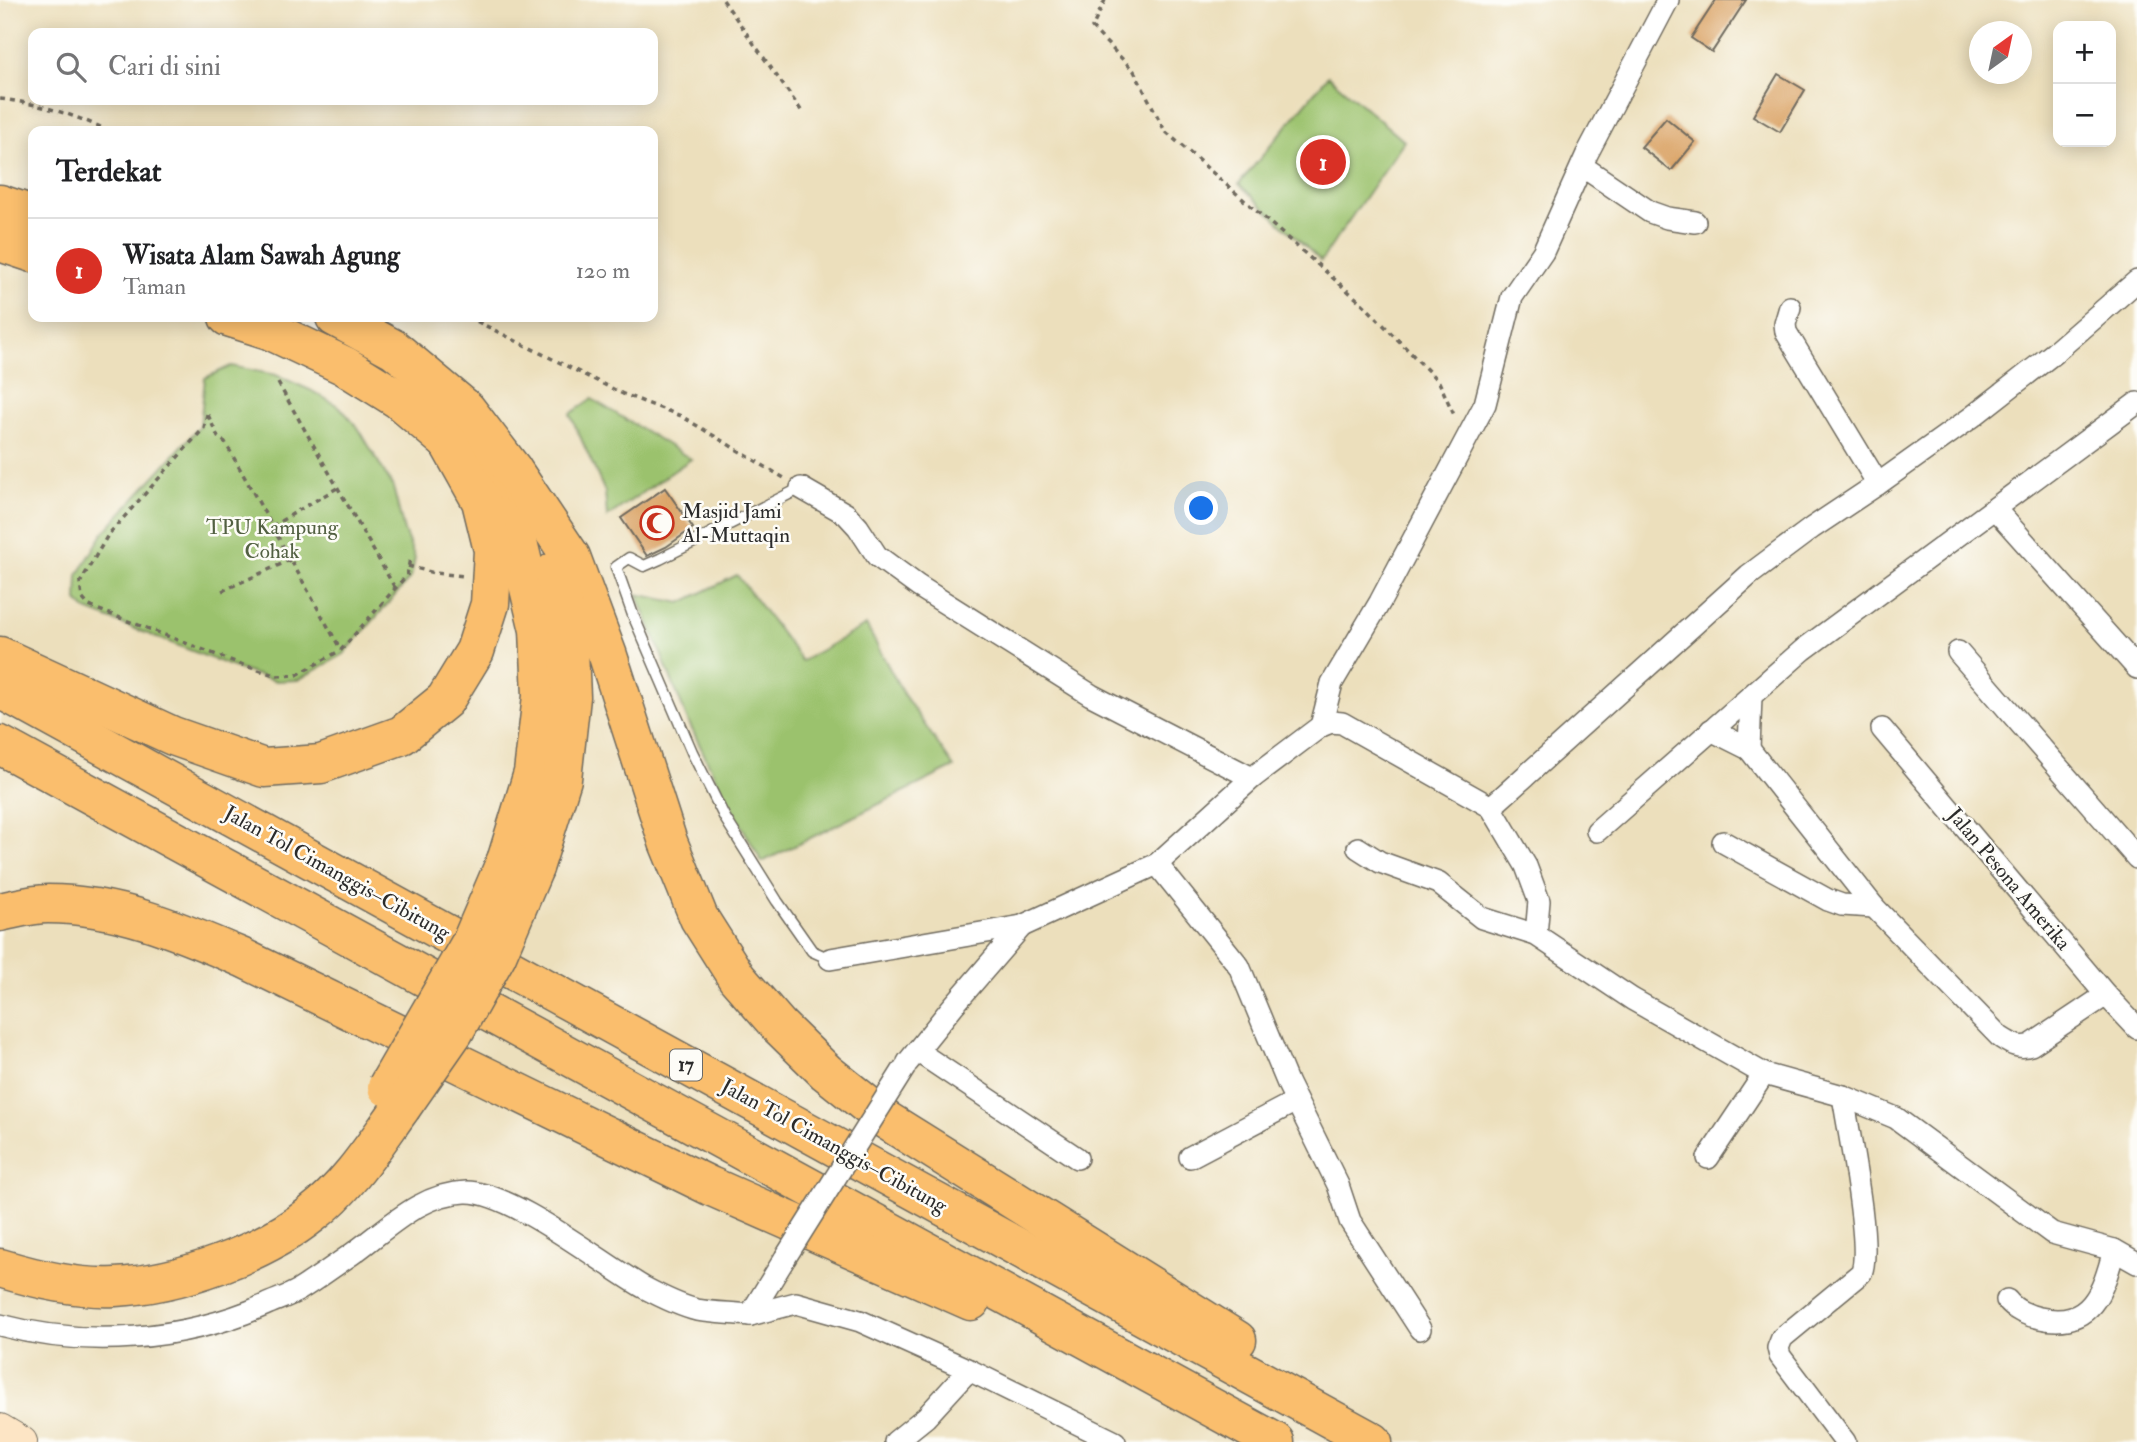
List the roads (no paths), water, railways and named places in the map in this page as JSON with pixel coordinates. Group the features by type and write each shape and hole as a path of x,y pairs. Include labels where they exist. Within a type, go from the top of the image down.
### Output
{"highway":[{"path":"0,204 28,213"},
{"path":"0,242 28,251"},
{"path":"243,322 269,331 345,366 398,399 448,442 490,496 519,547 539,630 542,696 520,863"},
{"path":"344,322 394,349 466,409 512,469 571,557 608,656 668,842 699,918 737,978 779,1026 826,1072 886,1120 1399,1442"},
{"path":"0,656 173,736 264,768 321,764 402,735 445,700 475,651 491,604 493,550 481,501 448,442"},
{"path":"0,1268 42,1281 115,1287 190,1275 254,1250 313,1214 358,1168 471,942 520,863 562,779 571,697 568,626 546,537 512,469"},
{"name":"Jalan Tol Cimanggis–Cibitung","path":"0,689 1373,1442"},
{"name":"17","path":"0,745 1275,1442"},
{"path":"0,912 46,904 71,906 110,910 173,928 243,958 710,1186 1217,1409"},
{"path":"0,1242 57,1257 129,1261 192,1250 246,1228 298,1192 390,1105"}],"street":[{"path":"1321,726 1332,682 1380,602 1485,404 1511,297 1543,252 1582,166 1668,0"},
{"path":"1582,166 1650,212 1667,218 1695,222"},
{"path":"1491,807 1749,575 1972,417 2054,353 2137,281"},
{"path":"1790,307 1785,324 1786,332 1878,484"},
{"path":"1597,831 1803,650 2137,402"},
{"path":"801,488 846,514 873,551 918,586 1091,695 1252,778"},
{"path":"1995,509 2137,668"},
{"path":"1958,652 2137,859"},
{"path":"1749,749 1751,696"},
{"path":"830,959 1022,926 1157,864 1252,778 1321,726 1331,722 1342,723 1491,807 1527,866 1539,901 1536,935"},
{"name":"Jalan Pesona Amerika","path":"1882,729 2106,995 2137,1028"},
{"path":"1711,730 1749,749 1874,907 2000,1037 2015,1046 2031,1045 2106,995"},
{"path":"1723,842 1828,900 1842,905 1874,907"},
{"path":"1358,848 1380,862 1438,883 1482,918 1536,935 1632,999 1763,1074 1843,1096 1896,1118 2052,1233 2114,1250 2137,1263"},
{"path":"1157,864 1240,966 1296,1101 1338,1185 1350,1221 1419,1329"},
{"path":"750,1314 911,1059 1022,926"},
{"path":"911,1059 1077,1158"},
{"path":"1708,1158 1763,1074"},
{"path":"1843,1096 1859,1194 1865,1261 1861,1273 1782,1338 1778,1348 1780,1356 1845,1442"},
{"path":"1190,1157 1296,1101"},
{"path":"0,1325 33,1334 81,1339 140,1336 195,1329 244,1314 298,1291 437,1195 469,1192 499,1200 541,1222 644,1288 696,1310 750,1314 796,1303 860,1321 969,1370 1115,1442"},
{"path":"2007,1300 2010,1305 2033,1317 2056,1322 2076,1319 2088,1310 2097,1295 2114,1250"},
{"path":"895,1442 926,1417 969,1370"},
{"path":"0,1429 22,1442"}],"lane":[{"path":"801,488 644,566 629,558 616,567 633,615 725,818 812,951 830,959"}],"place":[{"name":"Wisata Alam Sawah Agung","path":"1323,162"},
{"name":"Masjid Jami Al-Muttaqin","path":"657,523"}],"park label":[{"name":"TPU Kampung Cohak","path":"272,539"}]}
